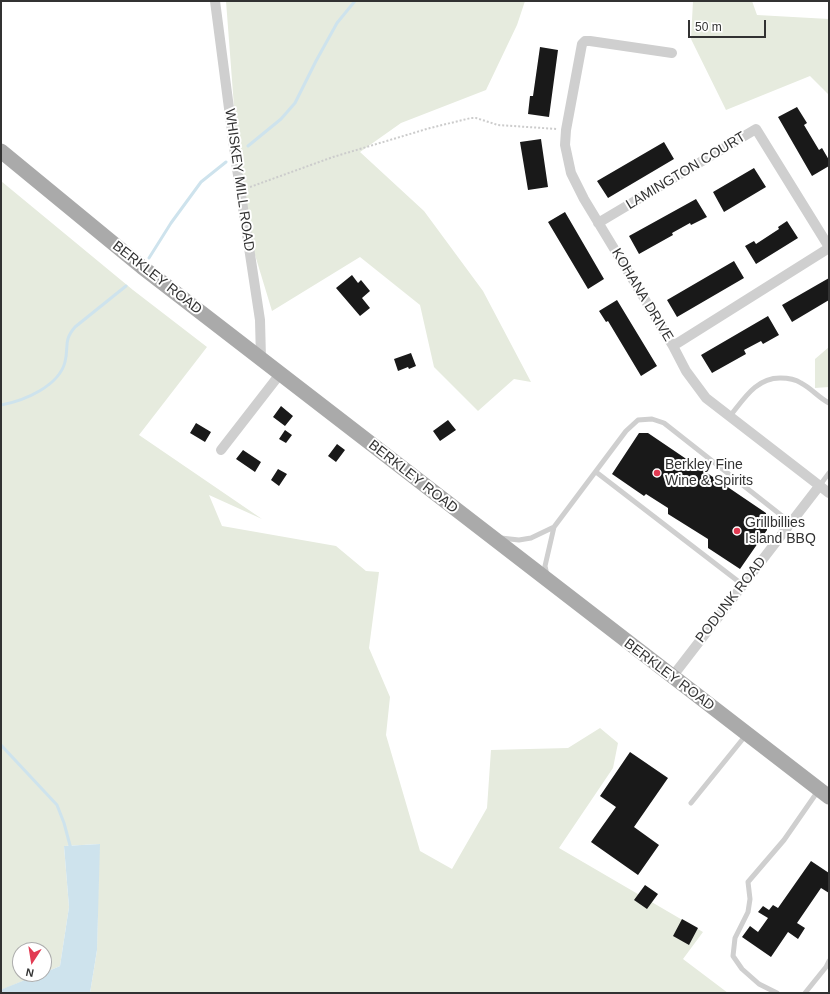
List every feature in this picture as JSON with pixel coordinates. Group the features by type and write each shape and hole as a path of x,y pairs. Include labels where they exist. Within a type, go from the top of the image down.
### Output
{"main road":[{"name":"BERKLEY ROAD","path":"1,151 142,267 550,584 826,794"}],"street":[{"name":"WHISKEY MILL ROAD","path":"215,1 240,190 260,320 261,359"},
{"name":"KOHANA DRIVE","path":"672,53 590,41 585,41 582,44 566,129 565,145 571,173 584,199 673,346 686,371 706,398 829,493"},
{"name":"LAMINGTON COURT","path":"598,223 756,129 829,248 673,346"},
{"path":"221,450 280,374"},
{"name":"PODUNK ROAD","path":"672,677 820,486"}],"lane":[{"path":"730,416 754,387 769,379 785,378 795,380 802,383 829,403"},
{"path":"550,584 545,566 554,527 626,431 638,420 652,419 664,423 791,523"},
{"path":"596,472 743,585"},
{"path":"820,486 829,472"},
{"path":"490,537 519,540 531,538 554,527"},
{"path":"691,803 746,734"},
{"path":"777,993 759,984 742,969 733,956 735,938 748,912 750,899 748,882 826,794"},
{"path":"805,993 829,961"}],"path":[{"path":"240,190 332,157 430,128 471,118 476,118 498,125 566,129"}],"shaded area":[{"path":"226,1 525,1 517,25 486,90 401,123 360,152 424,211 483,291 531,382 514,379 478,411 434,367 420,305 360,257 272,311 242,212"},
{"path":"693,1 752,1 757,15 829,19 829,95 810,76 726,110 691,39"},
{"path":"1,181 133,290 207,347 139,435 262,519 209,495 222,526 336,546 366,571 379,572 369,648 390,697 386,735 420,851 452,869 487,808 491,750 568,748 600,728 618,743 613,768 559,848 703,932 683,959 728,993 90,993 97,950 99,844 64,846 69,907 60,966 52,970 52,942 12,942 12,982 20,982 1,990"},
{"path":"829,347 829,387 815,388 815,359"}],"water":[{"path":"100,844 97,950 90,993 1,993 1,990 20,982 52,982 52,970 60,966 69,907 64,846"}],"building":[{"path":"540,47 558,50 549,117 528,114 530,96 533,96"},
{"path":"797,107 807,123 804,125 819,150 822,148 829,160 829,166 812,176 778,117"},
{"path":"541,139 548,187 528,190 520,142"},
{"path":"664,142 674,159 608,198 597,181"},
{"path":"754,168 766,187 724,212 713,192"},
{"path":"696,199 707,217 691,225 690,223 672,233 673,235 639,254 629,236"},
{"path":"565,212 604,279 588,289 548,222"},
{"path":"787,221 798,238 756,264 745,246 754,241 756,244 779,229 778,227"},
{"path":"734,261 744,278 677,317 667,300"},
{"path":"352,275 358,283 361,280 370,291 362,298 370,308 360,316 336,288"},
{"path":"829,278 829,300 792,322 782,305"},
{"path":"617,300 657,366 641,376 608,321 606,322 599,311"},
{"path":"768,316 779,335 763,344 761,341 744,350 746,354 712,373 701,355"},
{"path":"411,353 416,366 398,371 394,359"},
{"path":"281,406 293,416 285,426 273,417"},
{"path":"448,420 456,430 440,441 433,431"},
{"path":"196,423 211,432 205,442 190,433"},
{"path":"285,430 292,435 286,443 279,439"},
{"path":"639,433 648,433 766,513 767,530 740,569 708,548 708,539 668,514 668,508 646,494 644,496 612,474"},
{"path":"337,444 345,450 336,462 328,456"},
{"path":"243,450 261,462 255,472 236,459"},
{"path":"278,469 287,474 279,486 271,480"},
{"path":"630,752 668,778 634,827 659,845 638,875 591,842 616,807 600,796"},
{"path":"811,861 829,873 829,893 821,888 797,923 805,928 798,939 788,932 771,957 742,937 750,926 758,932 768,918 758,912 763,906 769,910 773,905 778,908"},
{"path":"645,885 658,894 647,909 634,900"},
{"path":"682,919 698,928 689,945 673,936"}],"waterway":[{"path":"248,146 281,119 295,103 337,23 355,1"},
{"path":"149,258 171,223 201,182 226,162"},
{"path":"1,405 30,396 48,385 56,378 65,362 68,340 71,332 75,327 126,286"},
{"path":"1,745 57,805 64,823 71,849"}],"place":[{"name":"Berkley Fine Wine & Spirits","path":"657,473"},
{"name":"Grillbillies Island BBQ","path":"737,531"}]}
